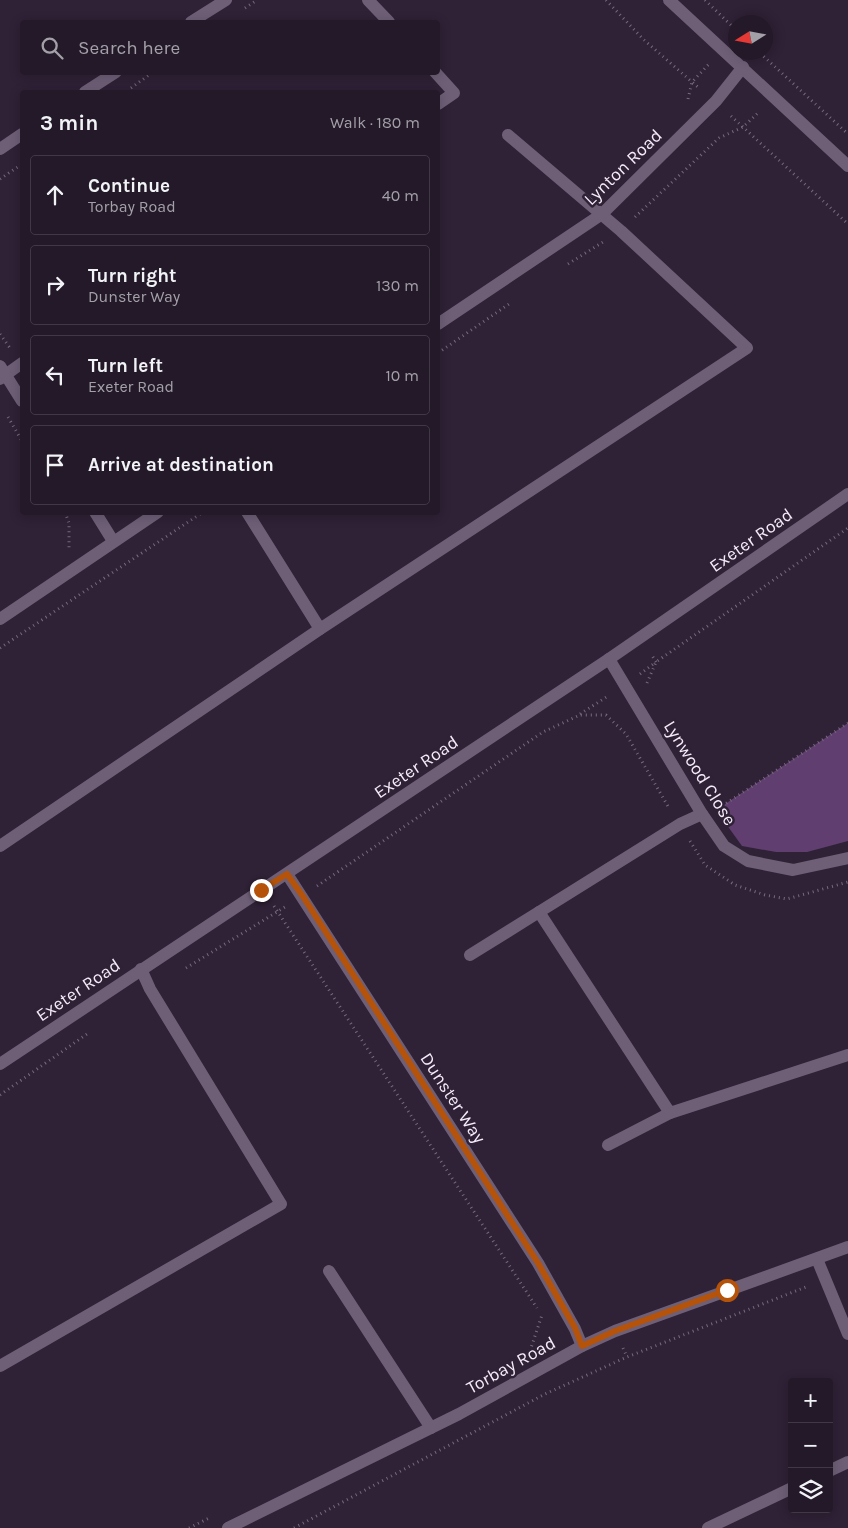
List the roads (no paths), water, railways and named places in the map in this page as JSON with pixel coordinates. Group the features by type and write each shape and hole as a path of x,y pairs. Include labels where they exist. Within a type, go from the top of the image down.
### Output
{"street":[{"path":"195,20 226,0"},
{"path":"368,0 387,20"},
{"path":"669,0 848,166"},
{"name":"Lynton Road","path":"440,323 602,214 716,101 743,67"},
{"path":"88,90 111,75"},
{"path":"438,75 454,93 440,103"},
{"path":"0,149 20,135"},
{"path":"0,846 320,629 746,348 602,214 508,135"},
{"path":"20,364 2,374 20,398"},
{"name":"Exeter Road","path":"0,1064 609,659 848,494"},
{"path":"97,515 113,541"},
{"path":"0,619 153,515"},
{"path":"249,515 320,629"},
{"name":"Lynwood Close","path":"609,659 702,814 724,846 748,861 792,870 848,858"},
{"path":"470,955 680,824 702,814"},
{"name":"Dunster Way","path":"287,874 538,1263 575,1328 582,1346"},
{"path":"539,912 670,1113"},
{"path":"0,1366 281,1204 150,989 141,969"},
{"path":"608,1145 670,1113 848,1055"},
{"name":"Torbay Road","path":"228,1528 431,1428 582,1346 615,1331 848,1247"},
{"path":"817,1259 848,1334"},
{"path":"329,1271 431,1428"},
{"path":"833,1469 848,1462"},
{"path":"708,1528 788,1490"}]}
